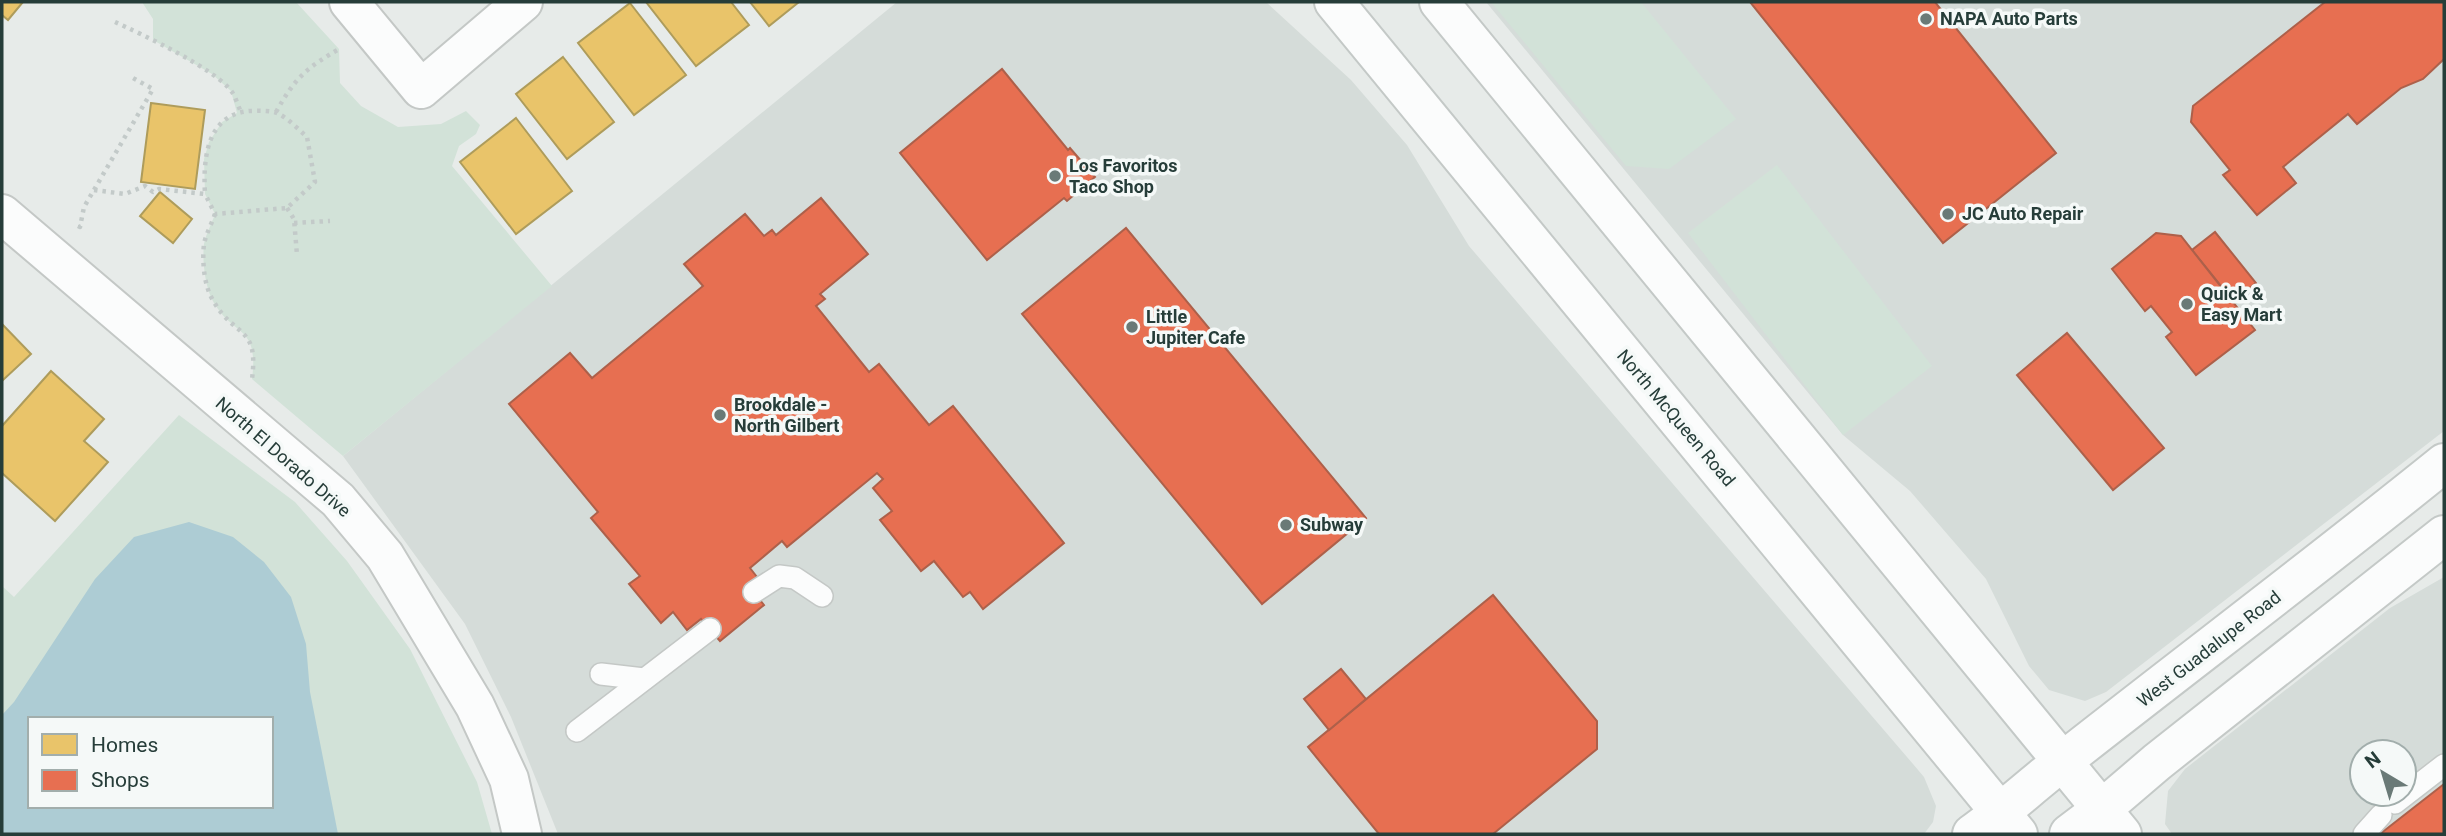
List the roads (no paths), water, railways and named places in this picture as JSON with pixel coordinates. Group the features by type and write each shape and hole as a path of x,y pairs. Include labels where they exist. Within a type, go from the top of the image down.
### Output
{"main road":[{"path":"359,13 421,89 523,2"},
{"path":"1439,2 2112,822"},
{"name":"North McQueen Road","path":"1345,6 1997,827"},
{"name":"North El Dorado Drive","path":"2,214 338,500 385,556 475,706 509,779 523,834"},
{"name":"West Guadalupe Road","path":"1997,827 2063,761 2330,555 2444,463"},
{"path":"2069,834 2112,822 2157,762 2444,535"}],"lane":[{"path":"754,592 779,576 795,578 822,596"},
{"path":"577,731 710,629"},
{"path":"601,674 644,679"},
{"path":"2364,834 2388,809 2444,765"}],"water":[{"path":"189,522 233,537 264,562 291,597 306,644 310,692 338,834 2,834 2,715 14,702 95,579 134,537"}],"place":[{"name":"NAPA Auto Parts","path":"1926,19"},
{"name":"Los Favoritos Taco Shop","path":"1055,176"},
{"name":"JC Auto Repair","path":"1948,214"},
{"name":"Quick & Easy Mart","path":"2187,304"},
{"name":"Little Jupiter Cafe","path":"1132,327"},
{"name":"Brookdale - North Gilbert","path":"720,415"},
{"name":"Subway","path":"1286,525"}]}
